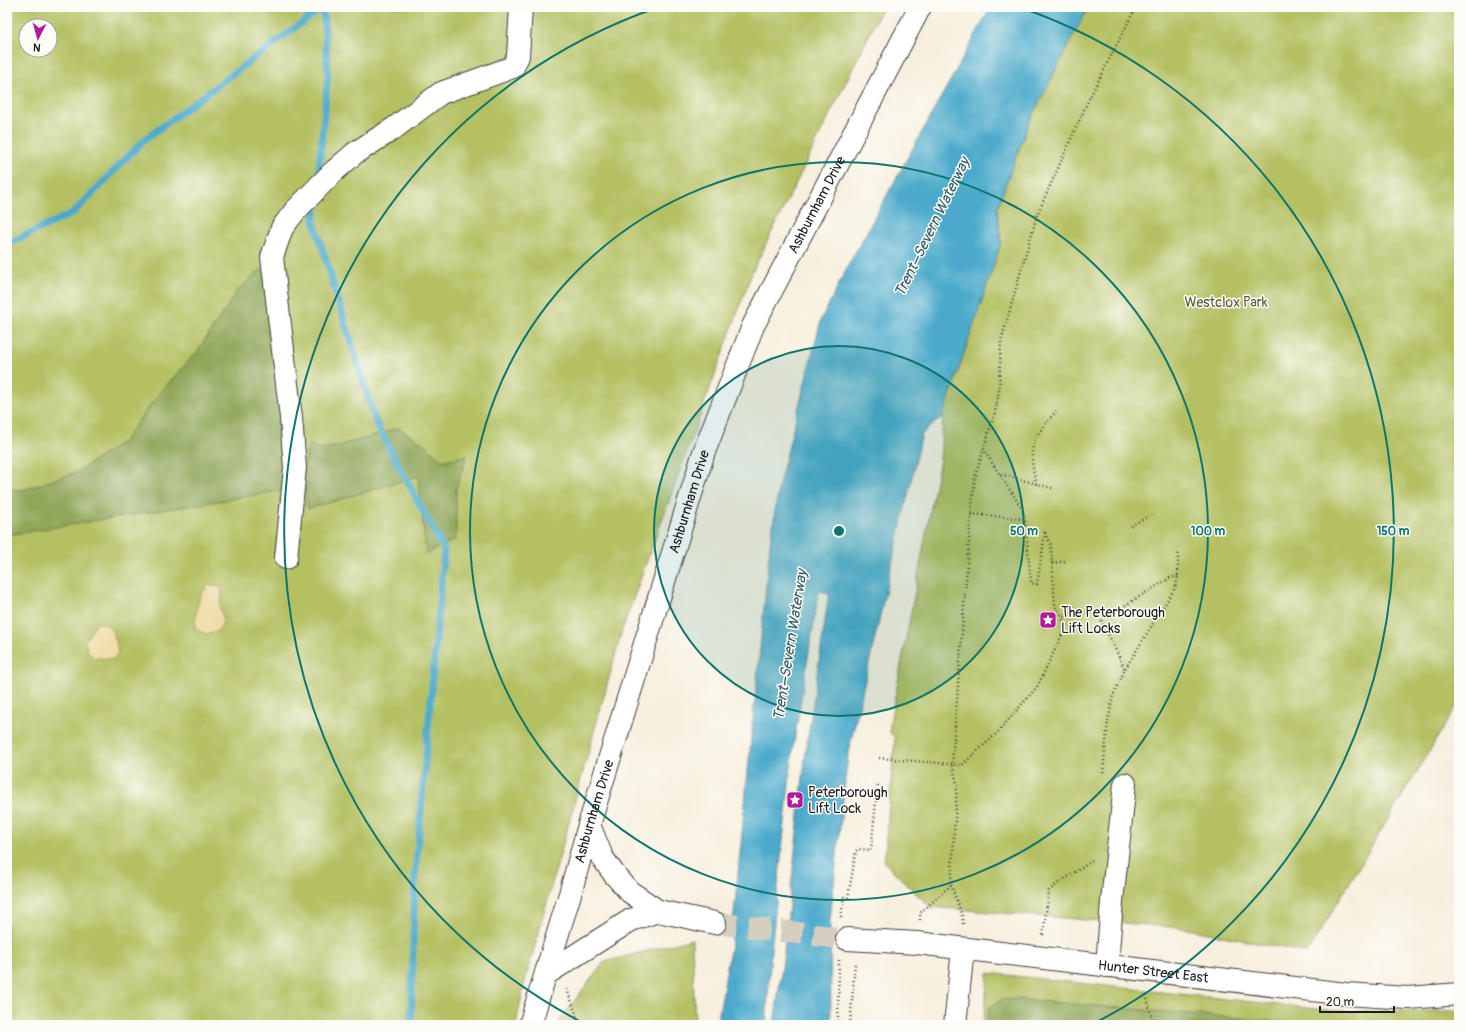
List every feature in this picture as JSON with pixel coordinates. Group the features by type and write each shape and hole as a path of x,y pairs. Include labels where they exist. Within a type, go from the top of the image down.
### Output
{"street":[{"path":"286,558 295,468 292,418 272,257 282,228 295,211 332,173 355,153 393,129 441,93 513,67 518,56 522,7"},
{"name":"Ashburnham Drive","path":"530,1025 552,970 570,894 589,825 704,452 753,326 920,7"},
{"path":"1107,966 1112,900 1125,784"},
{"path":"589,825 602,857 614,874 630,892 658,911 715,923"},
{"path":"552,970 631,920 658,911"},
{"name":"Hunter Street East","path":"852,948 916,943 1346,994 1408,998 1459,994"},
{"path":"955,1025 963,949"}],"path":[{"path":"963,949 962,914 952,884 957,784 952,764 975,478 995,412 999,391 1000,342 1037,215 1089,99 1136,7"},
{"path":"1036,484 1032,461 1033,445 1042,428 1056,411"},
{"path":"879,758 962,765 996,734 1037,687 1063,633 1063,617 1055,606 1051,544 1045,533 1037,584 1031,583 1023,510 983,449"},
{"path":"1000,474 1055,489"},
{"path":"971,514 1025,519"},
{"path":"1131,526 1152,514"},
{"path":"1103,776 1108,720 1113,696 1125,669 1175,588 1178,576 1178,553"},
{"path":"1052,563 1066,561"},
{"path":"1063,617 1070,613 1098,613 1119,609 1170,578 1178,576"},
{"path":"1098,613 1125,669"},
{"path":"848,898 856,850 871,850 878,784"},
{"path":"1040,958 1050,891 1057,884 1092,861 1094,854"},
{"path":"916,943 920,913 952,884"},
{"path":"850,1025 852,948"},
{"path":"1139,969 1154,1025"},
{"path":"552,970 580,1025"}],"green space":[{"path":"7,7 883,7 753,270 623,627 524,985 516,1025 7,1025"},
{"name":"Westclox Park","path":"1088,7 1459,7 1459,702 1307,953 1183,928 930,907 884,862 895,738 890,733 890,723 940,460 943,416 1001,243 997,208 1029,122"},
{"path":"264,267 279,382 286,490 7,535 7,489 23,490 77,472 124,441 157,396 197,352 238,290"},
{"path":"398,428 427,446 442,461 467,455 456,489 456,539 426,554 418,476 308,509 302,473 309,444 321,450"},
{"path":"692,939 695,1025 556,1025 604,962"},
{"path":"988,973 1335,1011 1459,1011 1459,1025 983,1025"},
{"path":"1004,998 1319,1025 987,1025 989,1008"}],"sand":[{"path":"209,585 221,587 222,594 220,609 223,619 220,629 217,632 208,634 195,628 196,610 199,599 201,594"},
{"path":"96,623 104,623 113,633 118,652 114,659 94,658 88,652 85,641"}],"water":[{"name":"Trent–Severn Waterway","path":"991,7 1088,7 1029,122 997,208 1001,243 943,416 922,434 848,754 830,920 831,1025 774,1025 784,952 806,750 829,593 819,591 793,748 771,950 766,1025 717,1025 731,945 770,545 779,484 821,320 850,262"}],"waterway":[{"path":"318,180 328,75 323,7"},
{"path":"7,244 73,213 144,140 323,7"},
{"path":"317,197 314,221 376,423 444,550 415,876 411,1025"}],"tunnel":[{"path":"715,923 847,939"}],"place":[{"name":"The Peterborough Lift Locks","path":"1048,620"},
{"name":"Peterborough Lift Lock","path":"795,800"}]}
